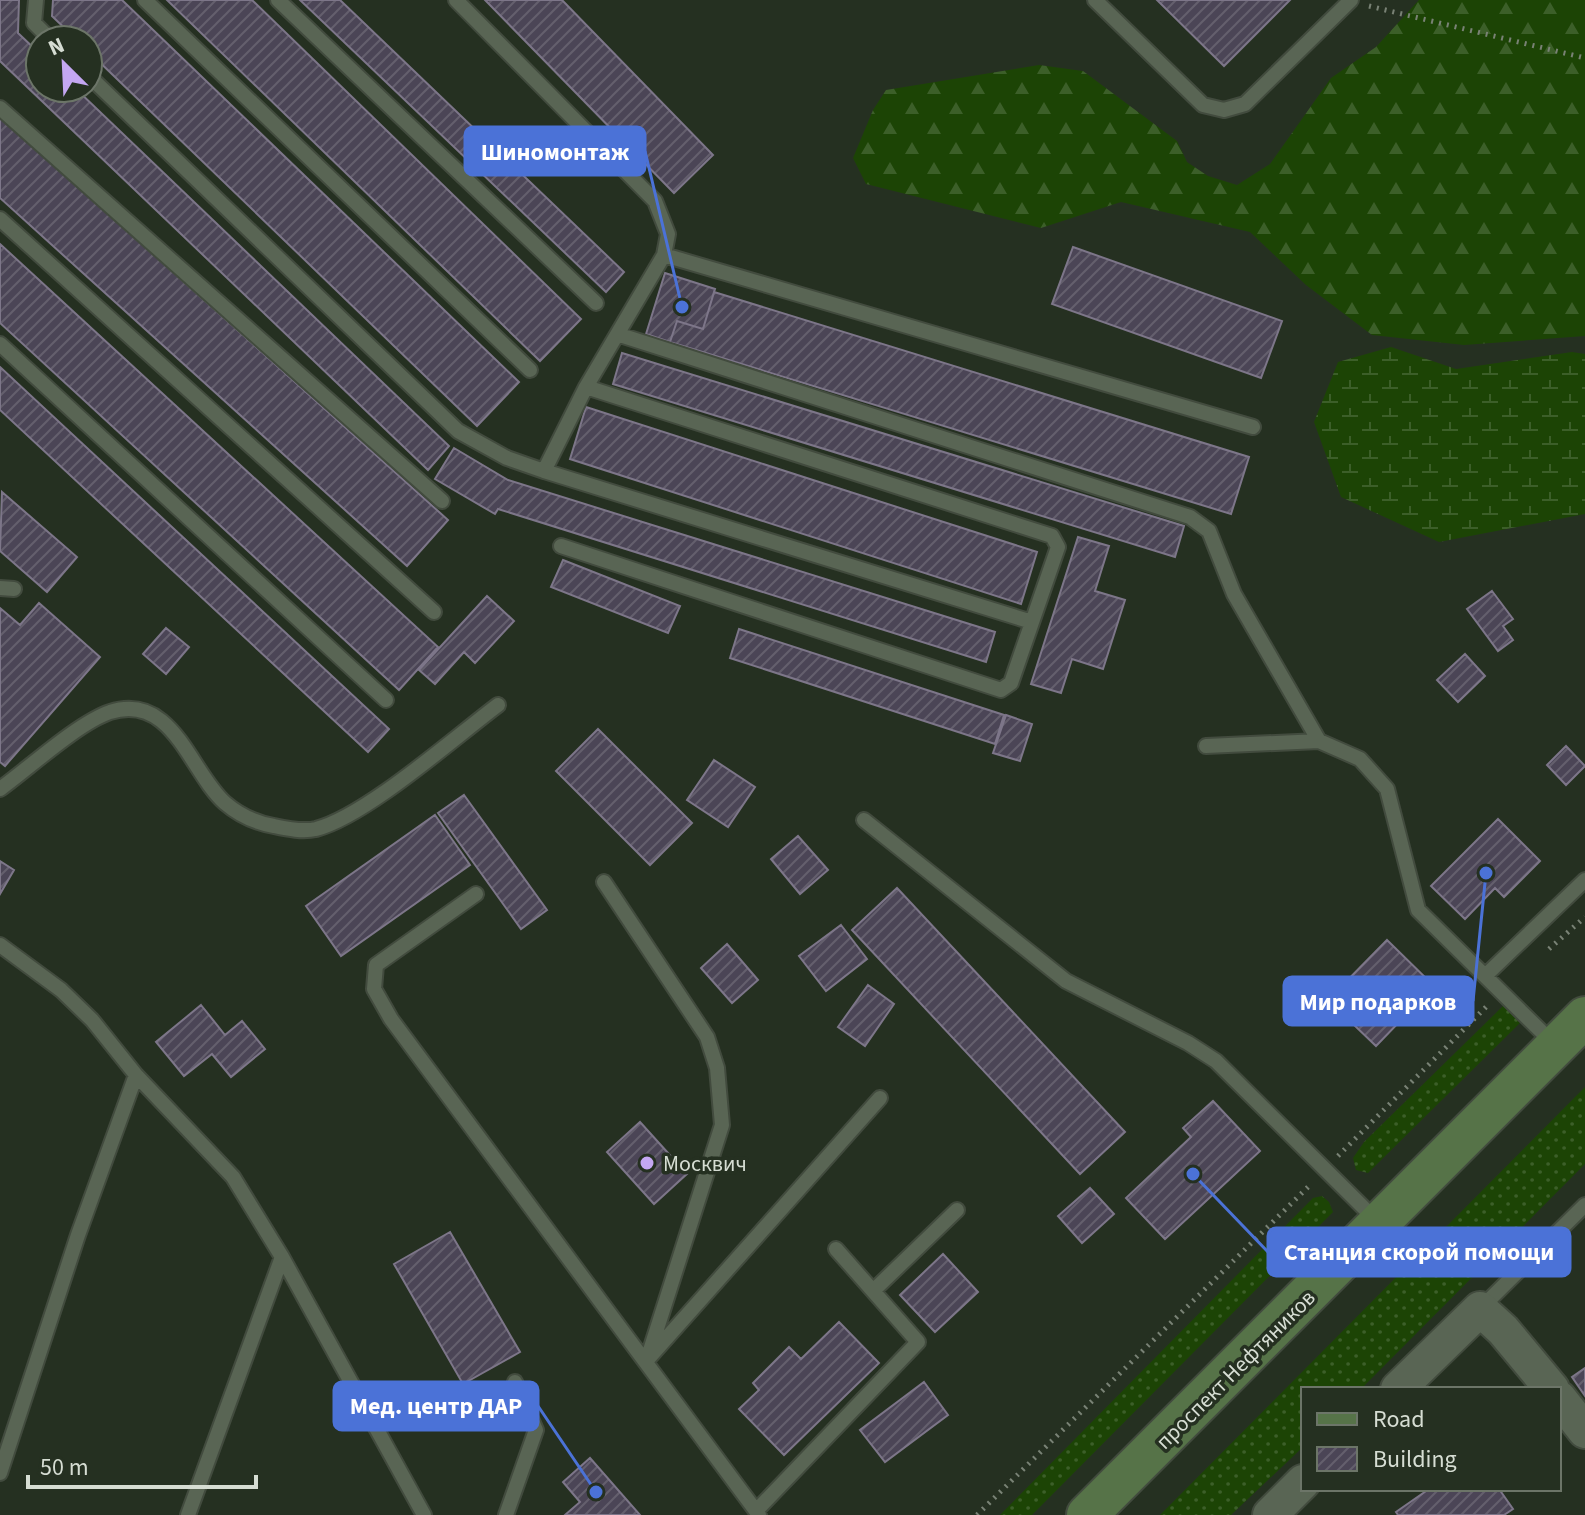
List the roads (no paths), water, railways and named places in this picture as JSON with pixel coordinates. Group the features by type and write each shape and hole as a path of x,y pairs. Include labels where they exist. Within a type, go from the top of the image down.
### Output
{"main road":[{"name":"проспект Нефтяников","path":"1087,1515 1381,1225 1585,1017"}],"street":[{"path":"1400,1387 1480,1309 1512,1339 1550,1387"},
{"path":"1561,1401 1585,1431"},
{"path":"1270,1515 1301,1484"}],"lane":[{"path":"35,24 36,0"},
{"path":"145,0 530,370"},
{"path":"278,0 596,303"},
{"path":"456,0 655,201 668,234 664,255 620,335 586,387 544,471"},
{"path":"1095,0 1203,105 1224,110 1245,104 1350,1"},
{"path":"104,90 458,431 507,458 544,471 1032,622"},
{"path":"0,108 442,501"},
{"path":"0,219 434,612"},
{"path":"664,255 1253,427"},
{"path":"620,335 1190,517 1209,531 1234,594 1319,741"},
{"path":"0,344 386,700"},
{"path":"561,546 1001,690 1011,683 1058,547 1052,536 586,387"},
{"path":"0,789 92,721 128,709 151,713 165,723 223,802 239,813 259,823 292,830 315,829 368,802 498,705"},
{"path":"1206,746 1319,741 1360,759 1387,789 1418,910 1556,1047"},
{"path":"864,820 1066,981 1188,1043 1216,1061 1381,1225"},
{"path":"1485,976 1585,880"},
{"path":"604,882 707,1037 717,1068 722,1125 647,1360"},
{"path":"476,894 376,965 374,989 391,1019 647,1360 757,1513 918,1342 836,1249"},
{"path":"0,945 82,1010 136,1075 233,1177 282,1257 424,1515"},
{"path":"0,1473 78,1235 136,1075"},
{"path":"647,1360 880,1098"},
{"path":"1480,1309 1585,1205"},
{"path":"873,1291 957,1210"},
{"path":"188,1515 282,1257"},
{"path":"506,1515 536,1430 515,1382"}],"place":[{"name":"Шиномонтаж","path":"682,307"},
{"name":"Мир подарков","path":"1486,873"},
{"name":"Москвич","path":"647,1163"},
{"name":"Станция скорой помощи","path":"1193,1174"},
{"name":"Мед. центр ДАР","path":"596,1492"}]}
